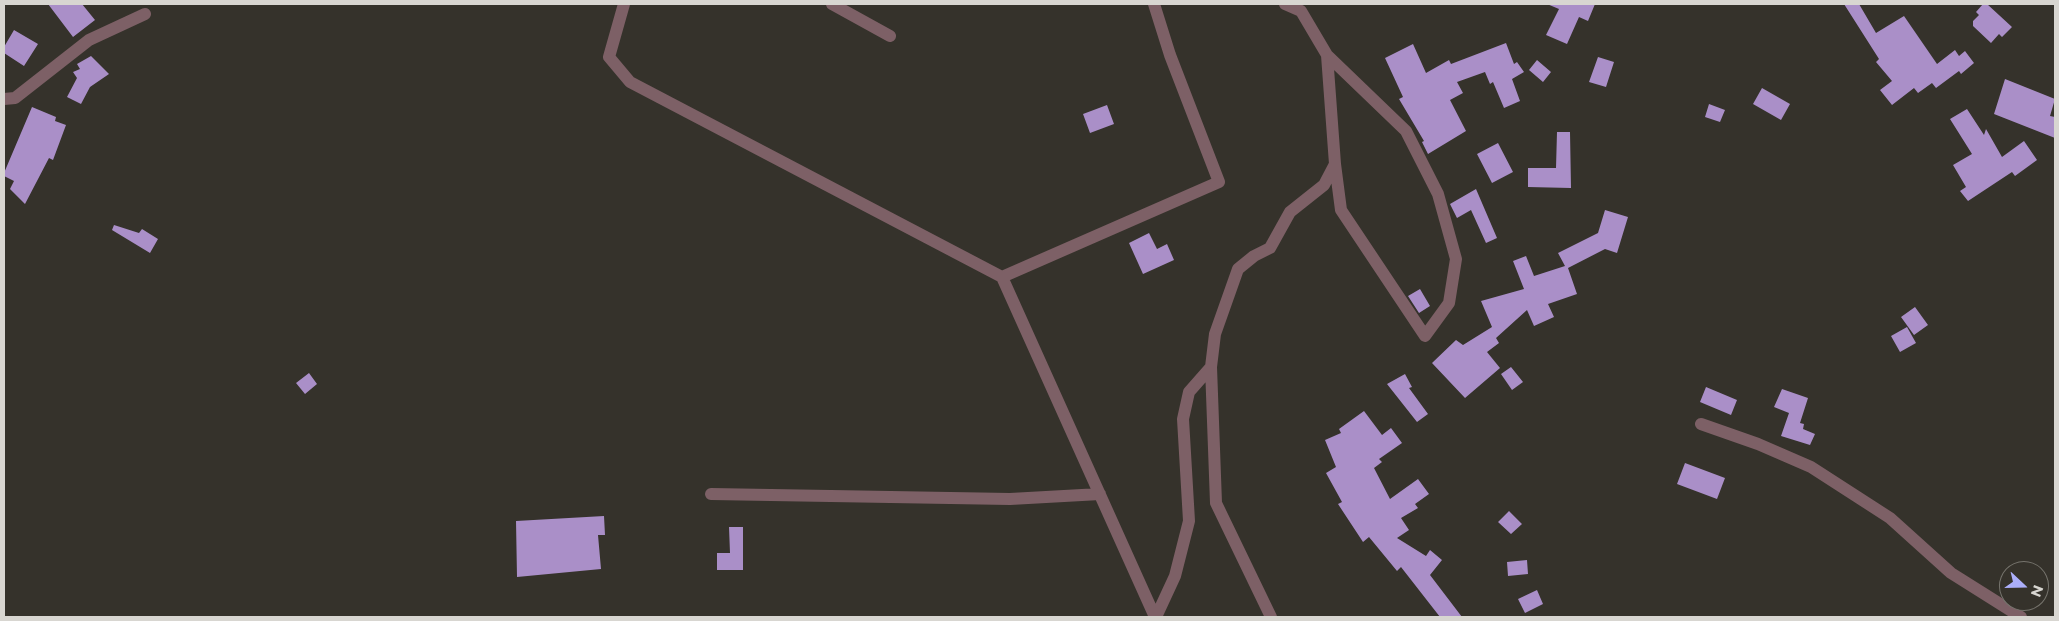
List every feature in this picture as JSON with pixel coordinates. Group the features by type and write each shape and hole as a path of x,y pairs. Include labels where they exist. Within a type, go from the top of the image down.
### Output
{"street":[{"path":"624,4 608,57 630,82 1002,277 1156,617"},
{"path":"832,4 890,36"},
{"path":"1002,277 1219,182 1170,55 1154,4"},
{"path":"1285,4 1301,11 1327,55 1406,131 1438,194 1456,259 1450,303 1425,336 1341,210 1335,164 1327,55"},
{"path":"4,98 14,98 89,40 145,14"},
{"path":"1271,617 1216,503 1211,367 1215,334 1238,269 1254,256 1270,248 1290,212 1324,185 1335,164"},
{"path":"1156,617 1175,576 1189,521 1183,419 1189,392 1211,367"},
{"path":"1701,424 1811,467 1890,518 1951,573 2021,617"},
{"path":"711,494 1010,500 1100,494"}],"building":[{"path":"48,4 82,4 95,20 73,37"},
{"path":"1547,4 1595,4 1588,21 1579,17 1567,44 1546,35 1559,9"},
{"path":"1844,4 1859,4 1876,33 1904,16 1937,64 1955,50 1959,56 1965,51 1974,63 1961,74 1959,71 1936,88 1932,83 1918,93 1914,88 1892,105 1880,90 1892,81 1876,62 1879,59"},
{"path":"1983,4 1987,4 2012,27 2002,37 1999,34 1991,43 1973,26 1973,21 1979,15 1976,12"},
{"path":"14,30 38,44 24,66 4,53 4,47"},
{"path":"1506,43 1514,64 1517,62 1524,72 1512,79 1520,101 1504,108 1493,82 1490,84 1485,72 1457,82 1463,93 1450,100 1466,131 1428,154 1422,142 1424,141 1399,99 1403,97 1385,58 1413,44 1426,73 1449,60 1451,64"},
{"path":"91,56 109,74 90,87 81,104 67,97 77,78 73,72 80,69 77,64"},
{"path":"1598,57 1614,62 1606,87 1589,82"},
{"path":"1537,60 1551,72 1543,82 1529,70"},
{"path":"2005,79 2055,99 2050,116 2055,117 2055,138 1994,114"},
{"path":"1762,88 1790,104 1781,120 1753,104"},
{"path":"1709,104 1725,110 1720,122 1705,117"},
{"path":"1107,105 1114,124 1090,133 1083,114"},
{"path":"32,107 56,117 55,121 66,125 53,160 49,158 25,204 10,189 14,181 4,176 4,173"},
{"path":"1967,109 1984,135 1986,129 2002,157 2024,141 2037,160 2015,176 2012,172 1968,201 1960,191 1966,187 1953,165 1972,154 1950,119"},
{"path":"1557,132 1570,132 1571,188 1528,187 1528,168 1556,168"},
{"path":"1498,143 1513,172 1492,183 1477,154"},
{"path":"1476,189 1497,238 1486,243 1471,210 1457,218 1450,204"},
{"path":"1605,210 1628,217 1617,253 1605,249 1568,268 1577,294 1548,304 1554,317 1534,326 1527,310 1496,338 1499,343 1487,352 1500,368 1465,398 1432,363 1456,340 1463,345 1492,327 1481,301 1524,289 1513,261 1526,256 1534,276 1565,266 1558,253 1598,233"},
{"path":"114,225 139,233 142,229 158,239 150,253 112,230"},
{"path":"1149,233 1157,249 1167,244 1174,260 1143,274 1129,243"},
{"path":"1420,289 1430,306 1419,313 1408,296"},
{"path":"1915,307 1928,325 1914,335 1901,317"},
{"path":"1907,327 1916,343 1900,352 1891,336"},
{"path":"1511,367 1523,382 1512,390 1501,374"},
{"path":"309,373 317,384 305,394 296,383"},
{"path":"1405,374 1412,387 1409,388 1428,414 1417,422 1387,384"},
{"path":"1706,387 1737,400 1731,415 1700,402"},
{"path":"1782,389 1808,398 1800,423 1804,424 1803,429 1815,434 1810,445 1781,436 1789,413 1774,407"},
{"path":"1364,411 1382,435 1391,428 1402,443 1379,459 1382,462 1374,468 1390,499 1418,479 1429,494 1415,504 1418,508 1401,518 1409,530 1397,538 1426,556 1430,550 1442,560 1430,575 1462,617 1440,617 1401,567 1397,571 1369,537 1363,542 1338,504 1342,502 1326,473 1336,467 1325,440 1341,433 1339,429"},
{"path":"1685,463 1725,478 1717,499 1677,484"},
{"path":"1509,511 1522,524 1511,534 1498,522"},
{"path":"604,516 605,535 598,535 601,569 517,577 516,521"},
{"path":"729,527 743,527 743,570 717,570 717,553 730,553"},
{"path":"1527,560 1528,574 1508,576 1507,562"},
{"path":"1537,590 1543,604 1525,613 1518,599"}]}
